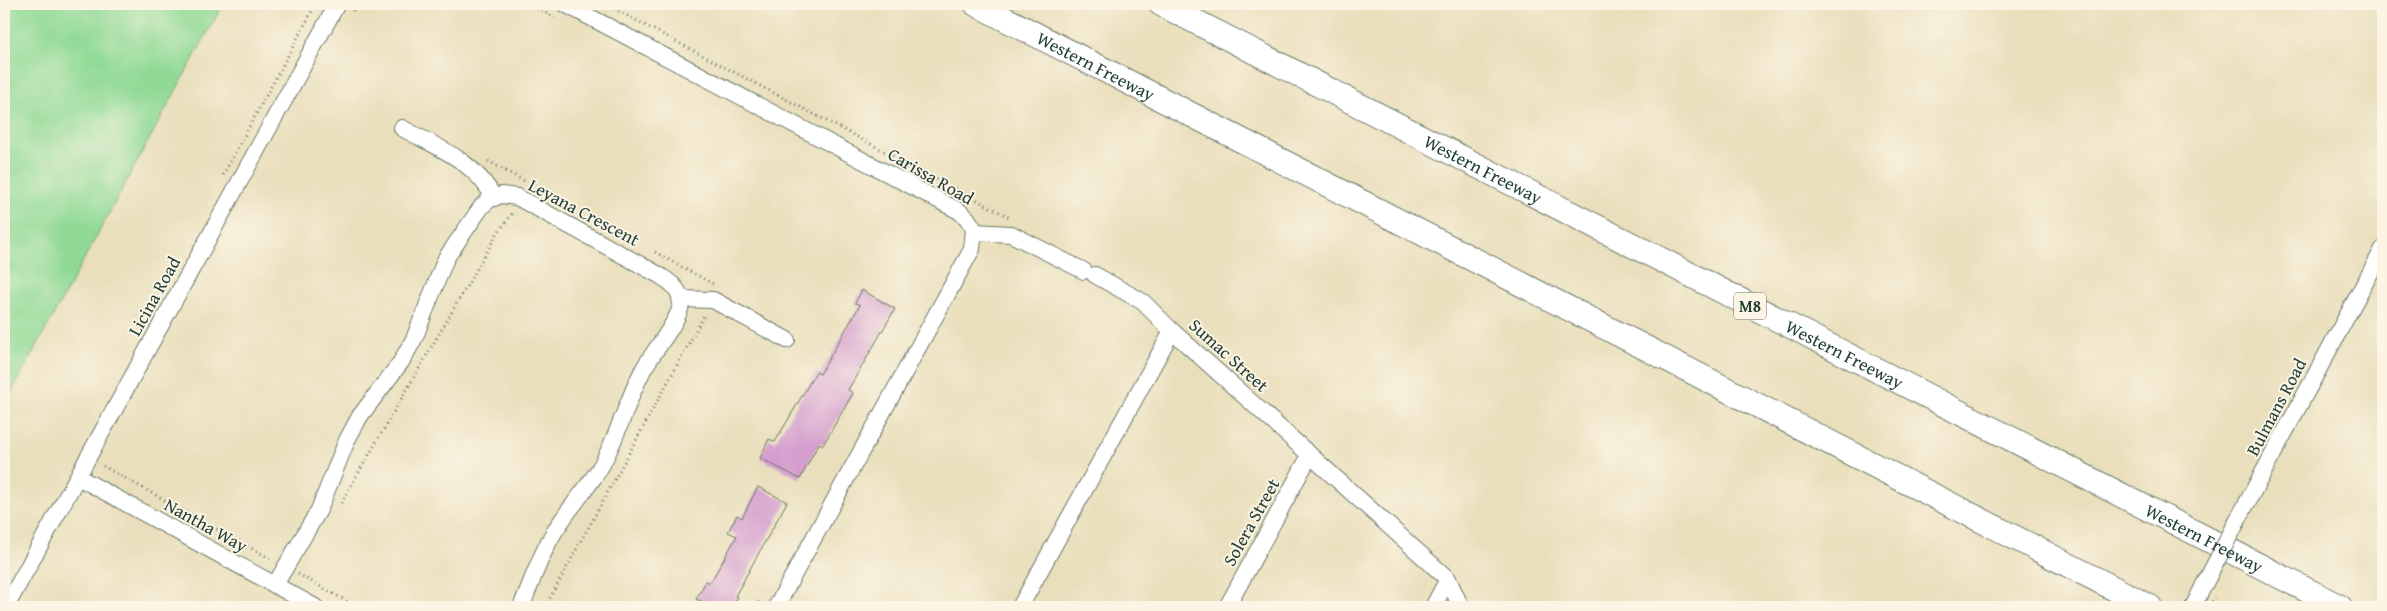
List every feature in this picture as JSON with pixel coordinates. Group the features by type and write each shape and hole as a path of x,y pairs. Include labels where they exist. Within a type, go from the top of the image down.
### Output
{"highway":[{"name":"Western Freeway","path":"976,4 2150,607"},
{"name":"Western Freeway","path":"1161,4 2340,607"}],"street":[{"name":"Licina Road","path":"6,607 337,4"},
{"name":"Carissa Road","path":"565,4 959,211 968,218 974,232 972,249 946,300 776,607"},
{"path":"275,585 292,571 347,440 360,416 401,362 414,339 446,258 482,206 494,198 487,185 471,166 402,128"},
{"name":"Leyana Crescent","path":"494,198 508,195 531,204 672,283 680,299"},
{"path":"974,232 1002,232 1021,237 1143,302 1172,331"},
{"name":"Bulmans Road","path":"2193,607 2383,249"},
{"path":"521,607 546,548 567,513 600,468 611,447 642,372 680,313 680,299 713,300 788,340"},
{"name":"Sumac Street","path":"1020,607 1172,331 1448,579 1461,607"},
{"name":"Solera Street","path":"1227,607 1310,455"},
{"name":"Nantha Way","path":"78,477 315,607"},
{"path":"1433,607 1448,579"}],"path":[{"path":"528,4 562,22"},
{"path":"605,4 1015,220"},
{"path":"339,507 497,234 513,212 525,214 531,204"},
{"path":"545,607 713,300"},
{"path":"103,466 357,607"},
{"path":"292,571 304,567"},
{"path":"756,607 762,596"}],"green space":[{"path":"4,4 223,4 4,406"}],"building":[{"path":"862,290 895,309 848,390 853,393 823,445 819,443 800,479 760,458 769,439 775,442 816,372 820,374 860,305 855,303"},
{"path":"758,487 787,502 735,596 738,597 732,607 713,607 696,599 706,581 710,583 737,536 728,532 737,515 742,518"}]}
